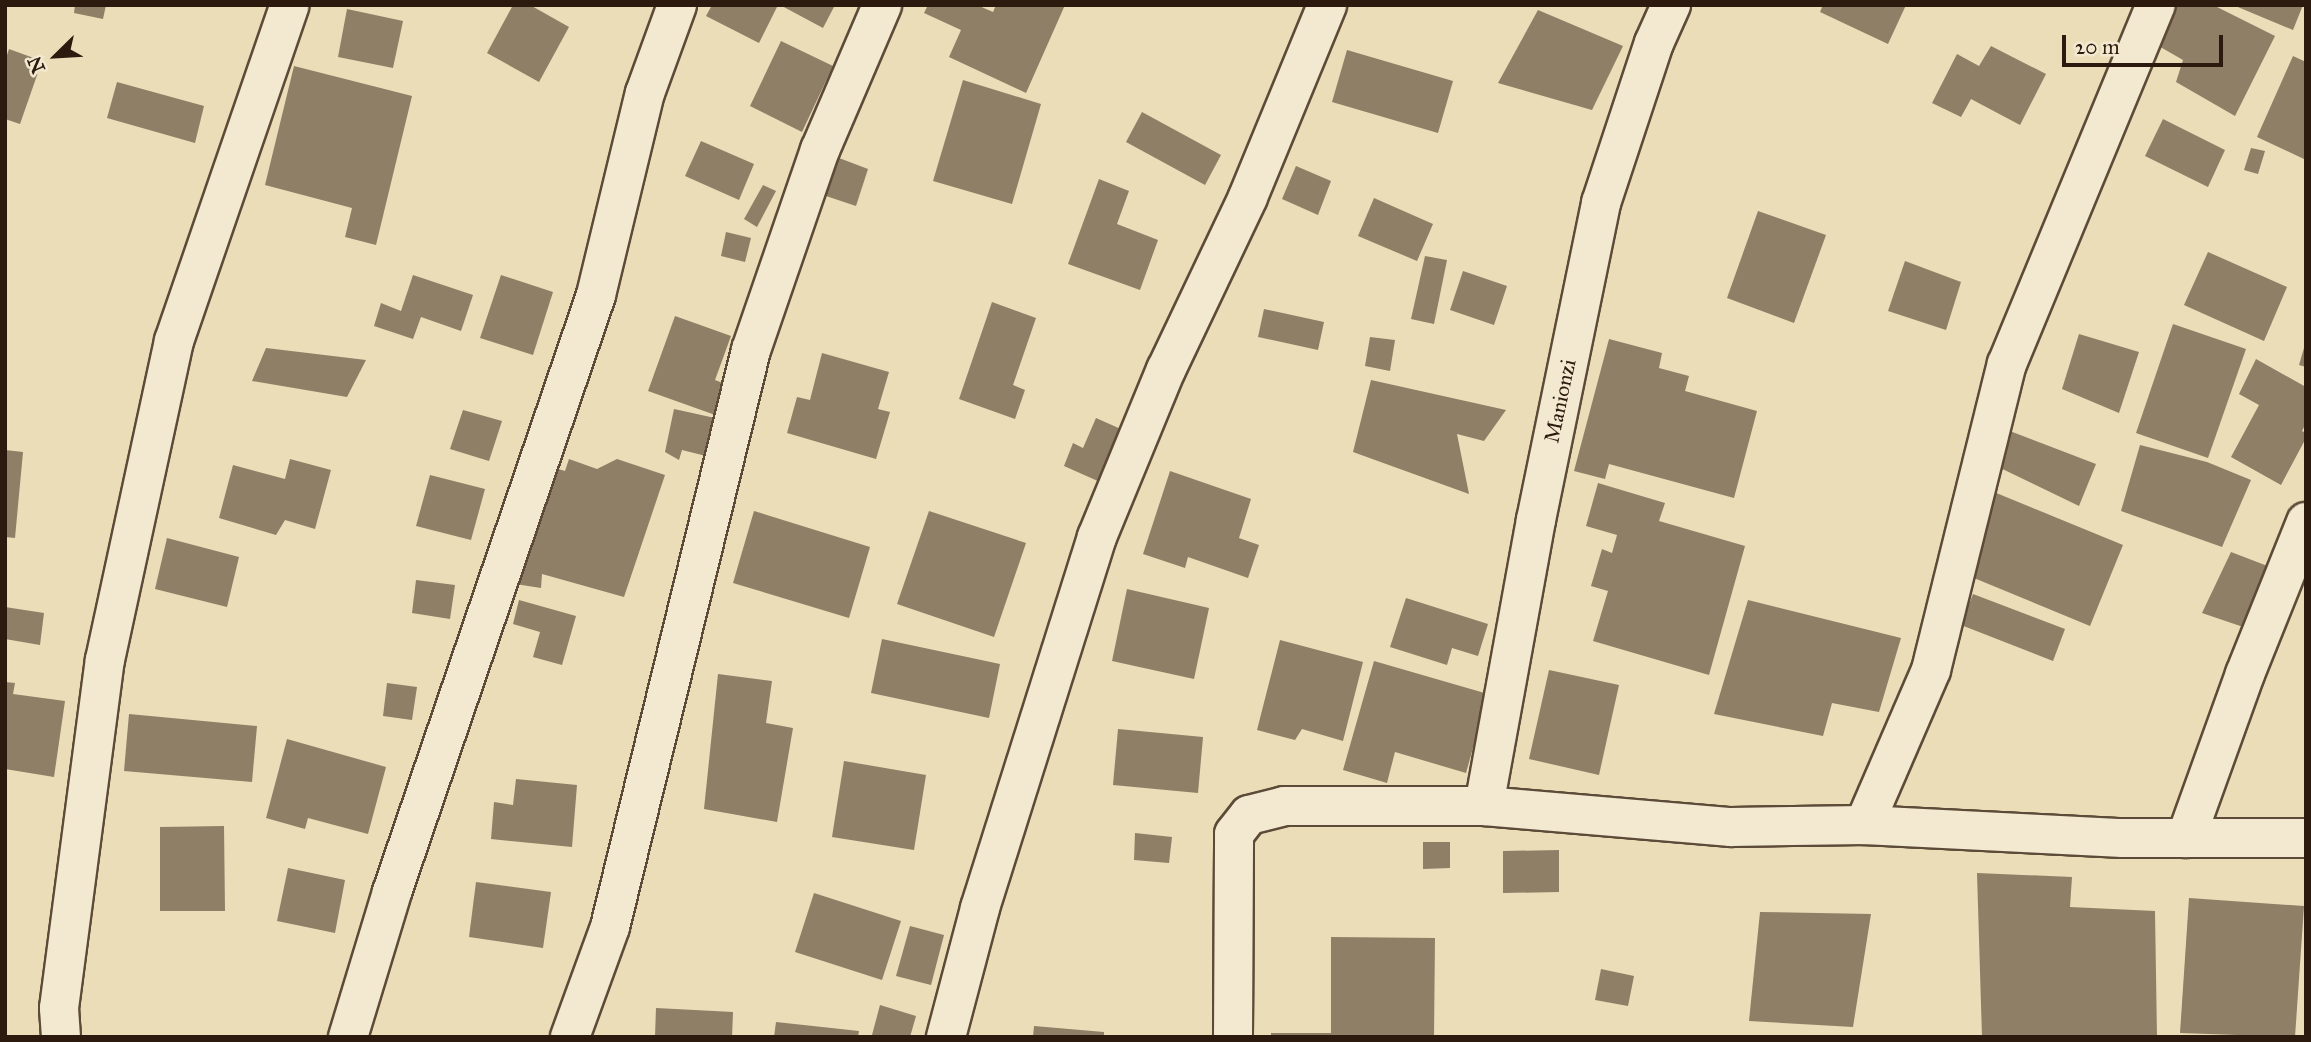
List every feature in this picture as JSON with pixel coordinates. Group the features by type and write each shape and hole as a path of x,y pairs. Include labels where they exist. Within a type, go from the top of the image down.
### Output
{"street":[{"path":"61,1037 59,1008 105,660 174,341 290,5"},
{"path":"348,1037 392,892 596,295 645,93 677,5"},
{"path":"570,1037 610,927 751,350 820,150 882,5"},
{"path":"946,1037 979,908 1097,537 1166,370 1248,197 1326,5"},
{"name":"Manionzi","path":"1484,806 1536,520 1601,203 1654,43 1671,5"},
{"path":"1864,825 1931,670 2007,364 2156,5"},
{"path":"2186,838 2245,674 2306,522"},
{"path":"1233,1037 1234,834 1249,815 1284,806 1484,806 1731,827 1864,825 2123,838 2306,838"}],"building":[{"path":"75,5 106,5 103,19 74,13"},
{"path":"513,5 530,5 569,27 539,82 487,53"},
{"path":"712,5 778,5 759,43 706,16"},
{"path":"780,5 835,5 823,28"},
{"path":"928,5 977,5 993,12 996,5 1065,5 1026,93 949,57 961,30 924,13"},
{"path":"1823,5 1906,5 1888,44 1820,12"},
{"path":"2168,5 2213,5 2275,36 2235,116 2176,82 2183,60 2150,41"},
{"path":"2233,5 2303,5 2293,30"},
{"path":"347,9 403,21 393,68 338,57"},
{"path":"1538,10 1623,46 1592,110 1498,83"},
{"path":"781,41 833,66 802,132 750,106"},
{"path":"1991,46 2046,74 2020,125 1971,99 1961,117 1932,103 1957,54 1979,66"},
{"path":"9,49 42,61 20,124 5,119 5,61"},
{"path":"1347,50 1453,81 1438,133 1332,102"},
{"path":"2293,56 2306,62 2306,160 2257,137"},
{"path":"294,66 412,96 376,245 345,237 352,208 265,185"},
{"path":"963,80 1041,104 1012,204 933,181"},
{"path":"117,82 204,106 195,143 107,118"},
{"path":"1142,112 1221,155 1205,185 1126,142"},
{"path":"2163,119 2225,150 2208,187 2145,156"},
{"path":"701,141 754,164 739,200 685,176"},
{"path":"2251,148 2265,151 2258,174 2244,170"},
{"path":"839,158 868,169 856,206 826,196"},
{"path":"1296,166 1331,181 1318,215 1282,199"},
{"path":"1099,179 1129,191 1117,224 1158,240 1140,290 1068,264"},
{"path":"763,185 776,191 757,227 744,219"},
{"path":"1374,198 1433,224 1417,261 1358,236"},
{"path":"1758,211 1826,235 1794,323 1727,298"},
{"path":"726,232 751,238 745,262 721,256"},
{"path":"2208,252 2287,287 2264,341 2184,305"},
{"path":"1425,256 1447,260 1434,324 1411,319"},
{"path":"1905,261 1961,282 1946,330 1888,311"},
{"path":"1463,271 1507,286 1494,325 1450,310"},
{"path":"413,275 473,295 461,331 421,317 413,339 374,326 381,303 401,311"},
{"path":"501,275 553,292 533,355 480,338"},
{"path":"992,302 1036,318 1013,385 1025,390 1015,419 959,399"},
{"path":"1264,309 1324,322 1318,350 1258,337"},
{"path":"675,316 731,336 715,380 728,385 718,416 648,391"},
{"path":"2173,324 2246,349 2208,458 2136,433"},
{"path":"2079,334 2139,352 2119,413 2062,389"},
{"path":"1370,337 1395,340 1390,371 1365,366"},
{"path":"1609,339 1662,353 1659,368 1689,376 1685,391 1757,411 1734,498 1609,464 1605,479 1574,471"},
{"path":"2306,341 2306,367 2299,365"},
{"path":"266,348 366,360 347,397 252,381"},
{"path":"822,353 889,372 878,409 890,412 876,459 787,433 797,397 810,400"},
{"path":"2256,359 2306,387 2306,423 2302,431 2306,433 2306,438 2281,485 2231,457 2259,405 2239,394"},
{"path":"1371,380 1506,410 1484,441 1457,434 1469,494 1353,452"},
{"path":"674,409 715,418 706,456 682,450 679,460 665,452"},
{"path":"463,410 502,421 489,461 450,449"},
{"path":"1096,418 1132,434 1109,486 1064,466 1073,443 1083,448"},
{"path":"2002,428 2096,464 2079,506 1986,461"},
{"path":"2140,445 2207,462 2251,480 2222,547 2121,511"},
{"path":"5,450 23,452 15,538 5,537"},
{"path":"290,459 331,470 315,529 285,520 276,535 219,518 233,465 285,479"},
{"path":"569,459 597,469 617,459 665,475 624,597 542,574 541,588 509,583 548,466 565,471"},
{"path":"1170,471 1251,499 1239,538 1259,545 1248,578 1188,557 1185,568 1143,554"},
{"path":"430,475 485,489 471,540 416,526"},
{"path":"1598,483 1665,503 1659,521 1745,546 1709,675 1593,641 1608,591 1591,586 1602,549 1612,553 1617,535 1586,526"},
{"path":"1989,490 2123,545 2090,626 1957,571"},
{"path":"754,511 870,547 849,618 733,583"},
{"path":"929,511 1026,543 994,637 897,604"},
{"path":"167,538 239,557 227,607 155,589"},
{"path":"2231,552 2278,570 2252,630 2202,613"},
{"path":"416,580 455,585 450,619 412,613"},
{"path":"1127,589 1209,608 1194,679 1112,661"},
{"path":"1973,594 2065,629 2053,661 1961,625"},
{"path":"1406,598 1488,624 1478,656 1452,648 1447,665 1390,647"},
{"path":"519,600 576,616 562,665 533,657 540,632 513,624"},
{"path":"1748,600 1901,638 1879,712 1832,703 1823,736 1714,714"},
{"path":"5,607 44,613 40,645 5,639"},
{"path":"882,639 1000,664 989,718 871,693"},
{"path":"1280,640 1363,662 1343,741 1302,729 1295,740 1257,730"},
{"path":"1374,661 1488,694 1466,773 1395,752 1387,783 1343,770"},
{"path":"1549,670 1619,685 1599,775 1529,759"},
{"path":"718,674 772,681 766,723 793,728 777,822 704,809"},
{"path":"5,682 15,683 13,694 65,701 54,777 5,769"},
{"path":"387,683 417,687 412,720 383,716"},
{"path":"129,714 257,726 252,782 124,771"},
{"path":"1118,729 1203,737 1198,793 1113,785"},
{"path":"287,739 386,767 368,834 308,818 305,829 266,818"},
{"path":"844,761 926,775 914,850 832,837"},
{"path":"516,779 577,785 572,847 491,839 494,802 513,805"},
{"path":"224,826 225,911 160,911 160,827"},
{"path":"1135,833 1172,837 1169,863 1134,860"},
{"path":"1423,842 1450,842 1450,868 1423,869"},
{"path":"1559,850 1559,892 1503,893 1503,851"},
{"path":"288,868 345,880 335,933 277,921"},
{"path":"1977,873 2072,877 2070,907 2155,911 2157,1037 1982,1037"},
{"path":"476,882 551,892 543,948 469,937"},
{"path":"814,893 901,921 882,980 795,952"},
{"path":"2189,898 2304,906 2295,1037 2180,1033"},
{"path":"1760,912 1871,914 1853,1027 1749,1021"},
{"path":"910,926 944,935 931,985 896,976"},
{"path":"1331,937 1435,938 1434,1037 1271,1037 1271,1033 1331,1033"},
{"path":"1601,969 1634,976 1628,1006 1595,1000"},
{"path":"880,1005 916,1016 910,1037 872,1035"},
{"path":"656,1008 733,1012 732,1037 655,1037"},
{"path":"776,1022 859,1031 858,1037 774,1037"},
{"path":"1034,1026 1104,1032 1104,1037 1033,1037"}]}
